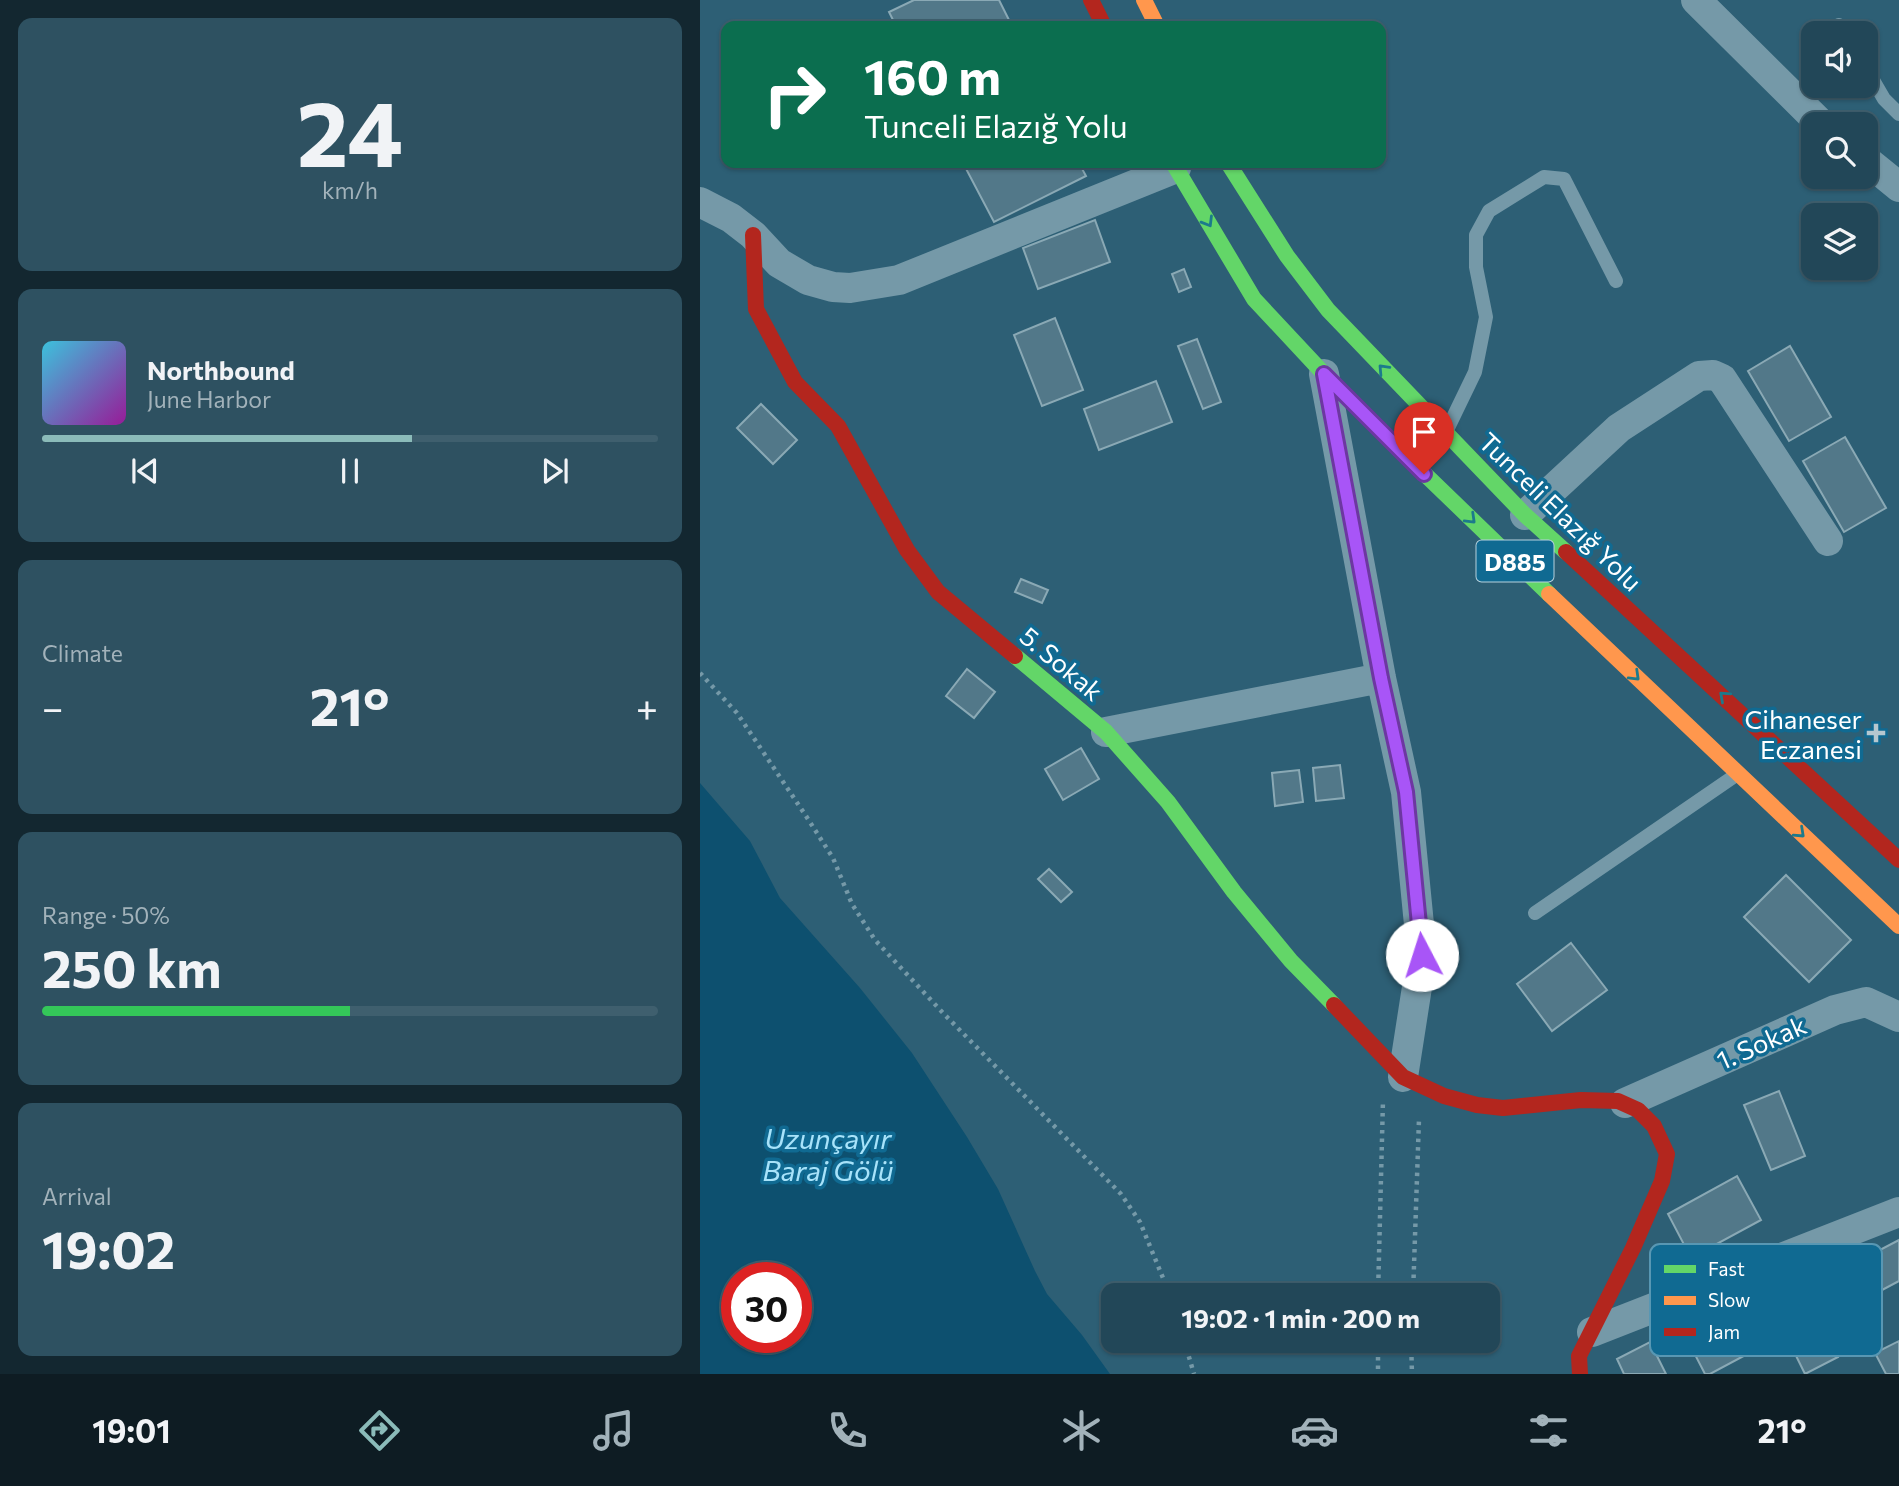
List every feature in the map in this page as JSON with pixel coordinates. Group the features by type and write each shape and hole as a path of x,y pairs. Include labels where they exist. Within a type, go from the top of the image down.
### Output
{"main road":[{"path":"1091,0 1102,21"},
{"path":"1144,0 1154,21"},
{"name":"D885","path":"1176,168 1254,299 1324,374 1737,774 1899,926"},
{"name":"Tunceli Elazığ Yolu","path":"1231,168 1287,256 1328,310 1525,515 1899,860"},
{"name":"5. Sokak","path":"753,234 756,309 795,382 838,426 907,550 939,592 1106,732 1168,802 1234,892 1291,961 1403,1074"},
{"path":"1403,1074 1462,1101 1489,1107 1523,1108 1611,1100 1644,1114 1662,1139 1668,1157 1662,1180 1643,1228 1579,1356 1580,1374"}],"street":[{"path":"1696,0 1809,112"},
{"path":"700,202 731,218 753,234 779,263 808,281 832,287 868,285 899,280 1167,168"},
{"path":"1878,170 1899,187"},
{"path":"1324,374 1381,678 1406,792 1422,955 1403,1074"},
{"path":"1525,515 1619,428 1699,376 1713,375 1722,379 1828,541"},
{"path":"1106,732 1381,678"},
{"name":"1. Sokak","path":"1625,1104 1793,1026 1835,1010 1866,1002 1899,1017"},
{"path":"1817,1244 1899,1212"},
{"path":"1592,1332 1650,1309"}],"lane":[{"path":"1878,89 1899,114"},
{"path":"1446,433 1475,372 1486,317 1476,267 1476,235 1489,211 1544,177 1564,178 1616,281"},
{"path":"1535,914 1737,774"}],"path":[{"path":"700,673 737,713 806,816 833,858 852,904 875,940 1121,1194 1140,1222 1165,1283"},
{"path":"1379,1283 1403,1074"},
{"path":"1403,1074 1412,1283"},
{"path":"1188,1353 1194,1374"},
{"path":"1378,1353 1378,1374"},
{"path":"1411,1353 1412,1374"}],"water":[{"name":"Uzunçayır Baraj Gölü","path":"700,783 750,841 780,898 860,988 912,1053 998,1189 1047,1294 1082,1335 1110,1374 700,1374"}],"building":[{"path":"914,0 999,0 1010,21 894,21 889,12"},
{"path":"966,168 1082,168 1086,176 994,222"},
{"path":"1095,220 1110,262 1038,289 1023,248"},
{"path":"1184,269 1191,287 1179,292 1172,274"},
{"path":"1055,318 1083,390 1042,406 1014,335"},
{"path":"1197,339 1221,402 1203,409 1178,346"},
{"path":"1790,346 1831,417 1789,441 1748,371"},
{"path":"1156,381 1172,422 1099,450 1084,409"},
{"path":"761,404 797,440 773,464 737,428"},
{"path":"1845,437 1886,508 1844,532 1803,461"},
{"path":"1021,579 1048,590 1042,603 1015,592"},
{"path":"967,669 995,692 974,718 946,696"},
{"path":"1081,748 1099,779 1063,800 1045,769"},
{"path":"1340,765 1344,798 1316,801 1313,768"},
{"path":"1299,770 1303,802 1275,806 1272,773"},
{"path":"1049,869 1072,892 1061,902 1038,879"},
{"path":"1786,875 1851,940 1809,982 1744,917"},
{"path":"1571,943 1607,990 1552,1031 1517,984"},
{"path":"1779,1091 1805,1156 1771,1170 1744,1105"},
{"path":"1737,1176 1761,1220 1717,1244 1684,1244 1668,1214"},
{"path":"1899,1240 1899,1281 1882,1290 1882,1249"},
{"path":"1899,1341 1899,1374 1886,1374 1877,1356 1882,1356 1882,1350"},
{"path":"1650,1342 1650,1356 1657,1356 1666,1374 1624,1374 1617,1359"},
{"path":"1696,1356 1744,1356 1710,1374 1705,1374"},
{"path":"1796,1356 1838,1356 1838,1357 1805,1374"}],"traffic: fast":[{"path":"1176,168 1254,299 1324,374 1549,594"},
{"path":"1231,168 1287,256 1328,310 1525,515 1566,552"},
{"path":"1015,656 1106,732 1168,802 1234,892 1291,961 1334,1005"}],"traffic: slow":[{"path":"1144,0 1154,21"},
{"path":"1549,594 1899,926"}],"traffic: jam":[{"path":"1091,0 1102,21"},
{"path":"753,235 756,309 795,382 838,426 907,550 938,592 1015,656"},
{"path":"1566,552 1899,860"},
{"path":"1334,1005 1403,1077 1444,1096 1477,1105 1503,1108 1581,1100 1618,1101 1638,1110 1654,1126 1667,1154 1662,1181 1633,1248 1579,1356 1580,1374"}],"place":[{"name":"Cihaneser Eczanesi","path":"1876,733"}],"route":[{"path":"1422,955 1406,792 1381,678 1324,374 1424,474"}]}
